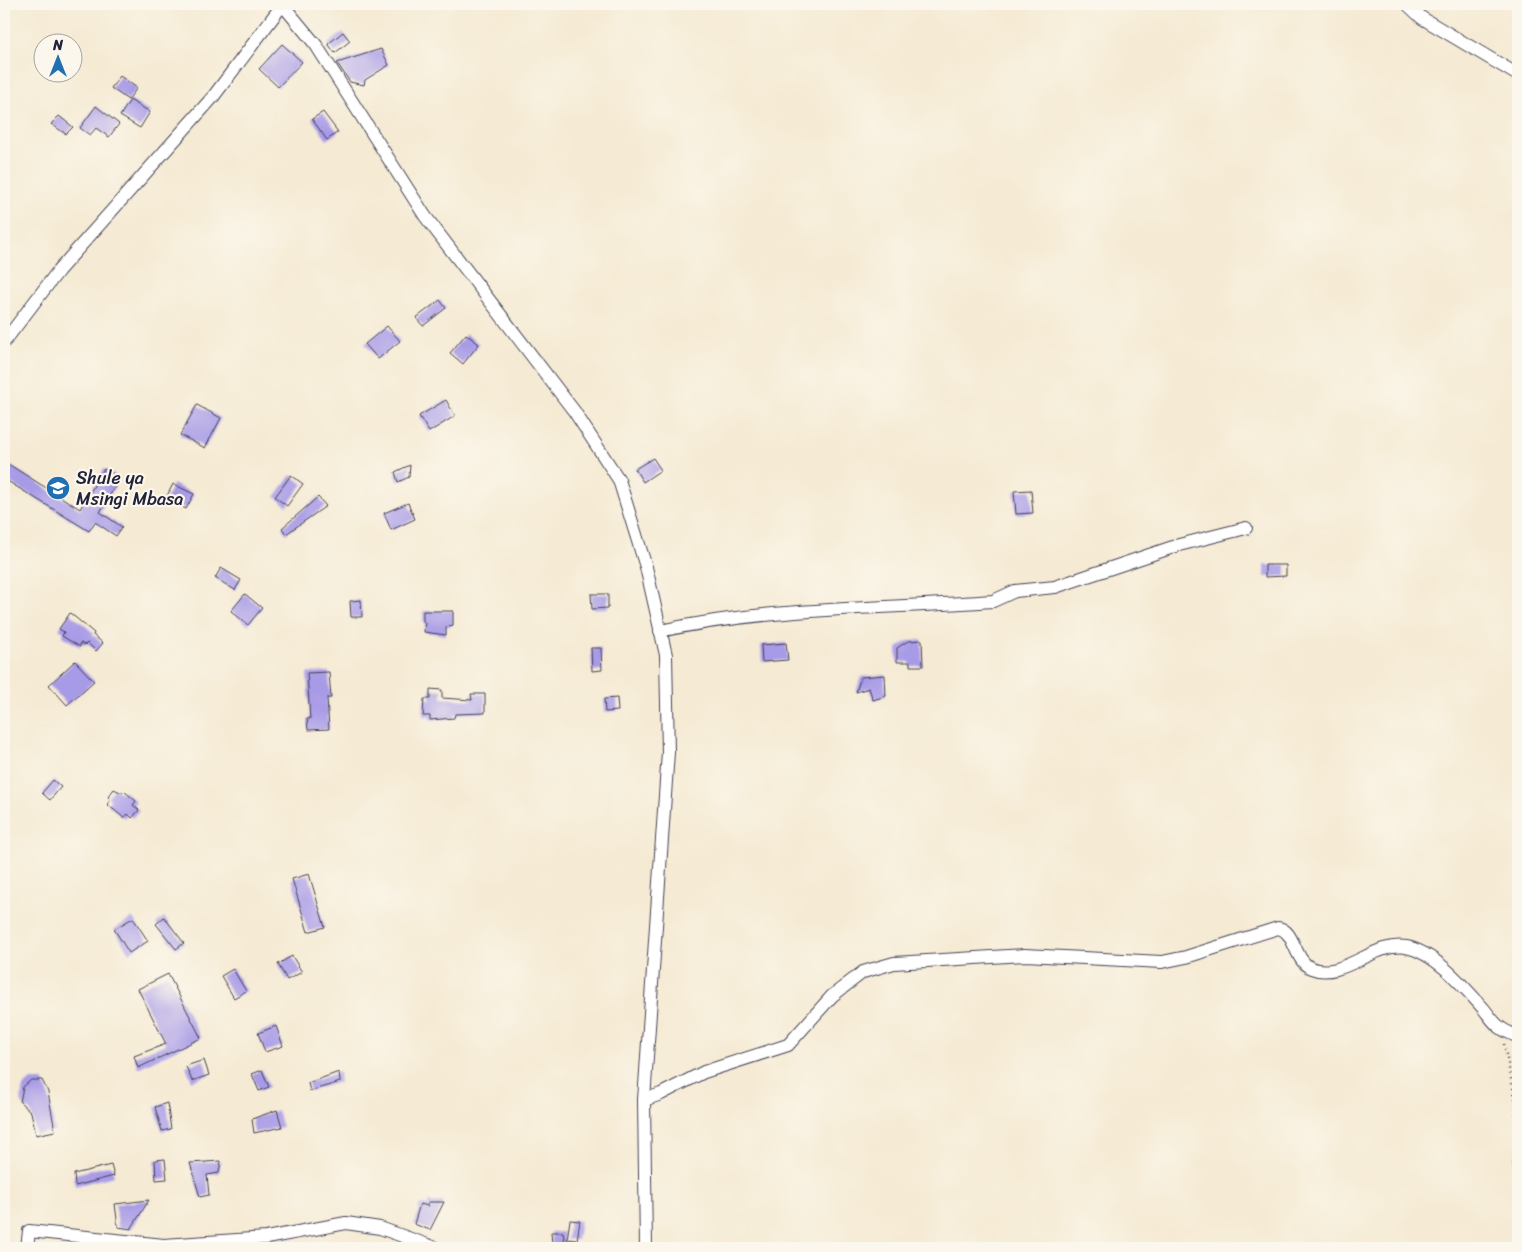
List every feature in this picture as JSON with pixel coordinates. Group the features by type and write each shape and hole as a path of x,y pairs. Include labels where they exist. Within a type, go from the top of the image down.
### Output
{"street":[{"path":"4,342 58,270 213,98 282,4 316,45 425,216 574,411 620,480 646,567 666,656 668,752 644,1100 646,1248"},
{"path":"1407,4 1422,18 1518,75"},
{"path":"660,631 692,624 780,614 992,601 1015,590 1055,587 1179,545 1246,528"},
{"path":"644,1100 661,1094 704,1072 788,1045 832,996 863,972 894,963 1025,955 1162,962 1186,957 1278,928 1286,932 1306,964 1320,969 1332,969 1377,952 1406,946 1426,956 1443,968 1463,985 1500,1028 1518,1037"},
{"path":"27,1248 29,1231 164,1245 266,1238 346,1223 380,1228 436,1248"}],"path":[{"path":"1500,1028 1516,1102 1513,1169 1518,1188"}],"building":[{"path":"343,32 350,41 335,53 328,44"},
{"path":"282,44 302,62 278,87 259,69"},
{"path":"381,49 389,65 365,80 364,85 350,82 337,63"},
{"path":"120,76 137,88 128,100 111,88"},
{"path":"130,100 150,112 140,128 120,116"},
{"path":"96,106 119,124 109,137 96,128 90,135 80,128"},
{"path":"323,112 338,132 327,140 312,119"},
{"path":"59,116 73,127 66,134 51,124"},
{"path":"440,300 446,308 423,326 416,318"},
{"path":"387,326 400,341 378,359 365,344"},
{"path":"466,334 479,344 463,364 450,353"},
{"path":"446,400 455,416 429,432 419,416"},
{"path":"197,405 221,418 205,448 180,435"},
{"path":"653,458 661,470 643,482 635,469"},
{"path":"8,464 80,509 104,469 120,478 100,512 122,527 116,536 95,522 89,531 4,479 4,471"},
{"path":"410,465 409,477 398,482 395,472"},
{"path":"291,475 303,484 287,506 275,497"},
{"path":"173,484 194,494 186,509 166,498"},
{"path":"1031,490 1033,513 1016,514 1014,491"},
{"path":"318,497 326,506 286,534 282,528"},
{"path":"408,503 415,519 391,530 384,513"},
{"path":"1265,565 1286,565 1286,576 1265,577"},
{"path":"221,568 241,580 235,590 215,578"},
{"path":"245,594 262,608 248,625 231,611"},
{"path":"591,594 608,594 608,608 592,609"},
{"path":"361,600 362,617 351,617 350,601"},
{"path":"423,611 453,611 453,625 446,627 446,635 424,632"},
{"path":"70,613 103,643 96,651 87,643 85,645 80,643 80,647 62,636 64,632 59,629"},
{"path":"922,640 923,666 910,666 910,662 897,662 897,648 908,641"},
{"path":"786,643 788,660 762,662 761,645"},
{"path":"591,648 601,648 602,670 592,671"},
{"path":"75,661 94,681 67,705 49,685"},
{"path":"329,672 331,698 327,698 329,729 308,730 307,719 310,719 307,673"},
{"path":"885,675 886,696 873,700 869,688 856,692 861,677"},
{"path":"430,689 442,690 442,698 472,700 471,694 485,694 485,713 455,714 454,718 430,720 430,716 423,716 424,699 430,699"},
{"path":"617,698 618,711 605,712 604,699"},
{"path":"53,780 61,787 50,800 42,793"},
{"path":"114,789 122,793 124,791 136,801 133,805 139,810 132,818 128,814 124,818 108,805 110,799 108,797"},
{"path":"309,874 325,927 308,932 292,879"},
{"path":"164,917 184,943 176,949 156,924"},
{"path":"133,918 148,941 129,953 114,929"},
{"path":"292,956 302,972 287,980 278,964"},
{"path":"233,969 246,991 234,998 221,976"},
{"path":"168,974 201,1038 138,1068 134,1056 166,1044 138,989"},
{"path":"276,1026 283,1046 265,1052 258,1033"},
{"path":"204,1060 209,1075 192,1081 186,1066"},
{"path":"262,1070 269,1087 259,1091 252,1074"},
{"path":"339,1072 340,1082 310,1091 308,1083"},
{"path":"31,1080 42,1080 48,1092 55,1131 36,1135 31,1112 20,1102 23,1087"},
{"path":"167,1103 171,1129 162,1131 155,1107"},
{"path":"277,1110 282,1127 254,1133 252,1119"},
{"path":"165,1159 167,1179 156,1180 155,1160"},
{"path":"221,1161 219,1173 207,1175 209,1195 200,1197 190,1163"},
{"path":"111,1165 114,1176 75,1186 74,1174"},
{"path":"149,1200 131,1229 118,1227 115,1204"},
{"path":"428,1202 444,1202 430,1230 414,1224 420,1204 428,1206"},
{"path":"570,1220 580,1221 577,1240 567,1239"},
{"path":"551,1232 563,1232 565,1244 552,1245"}],"place":[{"name":"Shule ya Msingi Mbasa","path":"58,488"}]}
